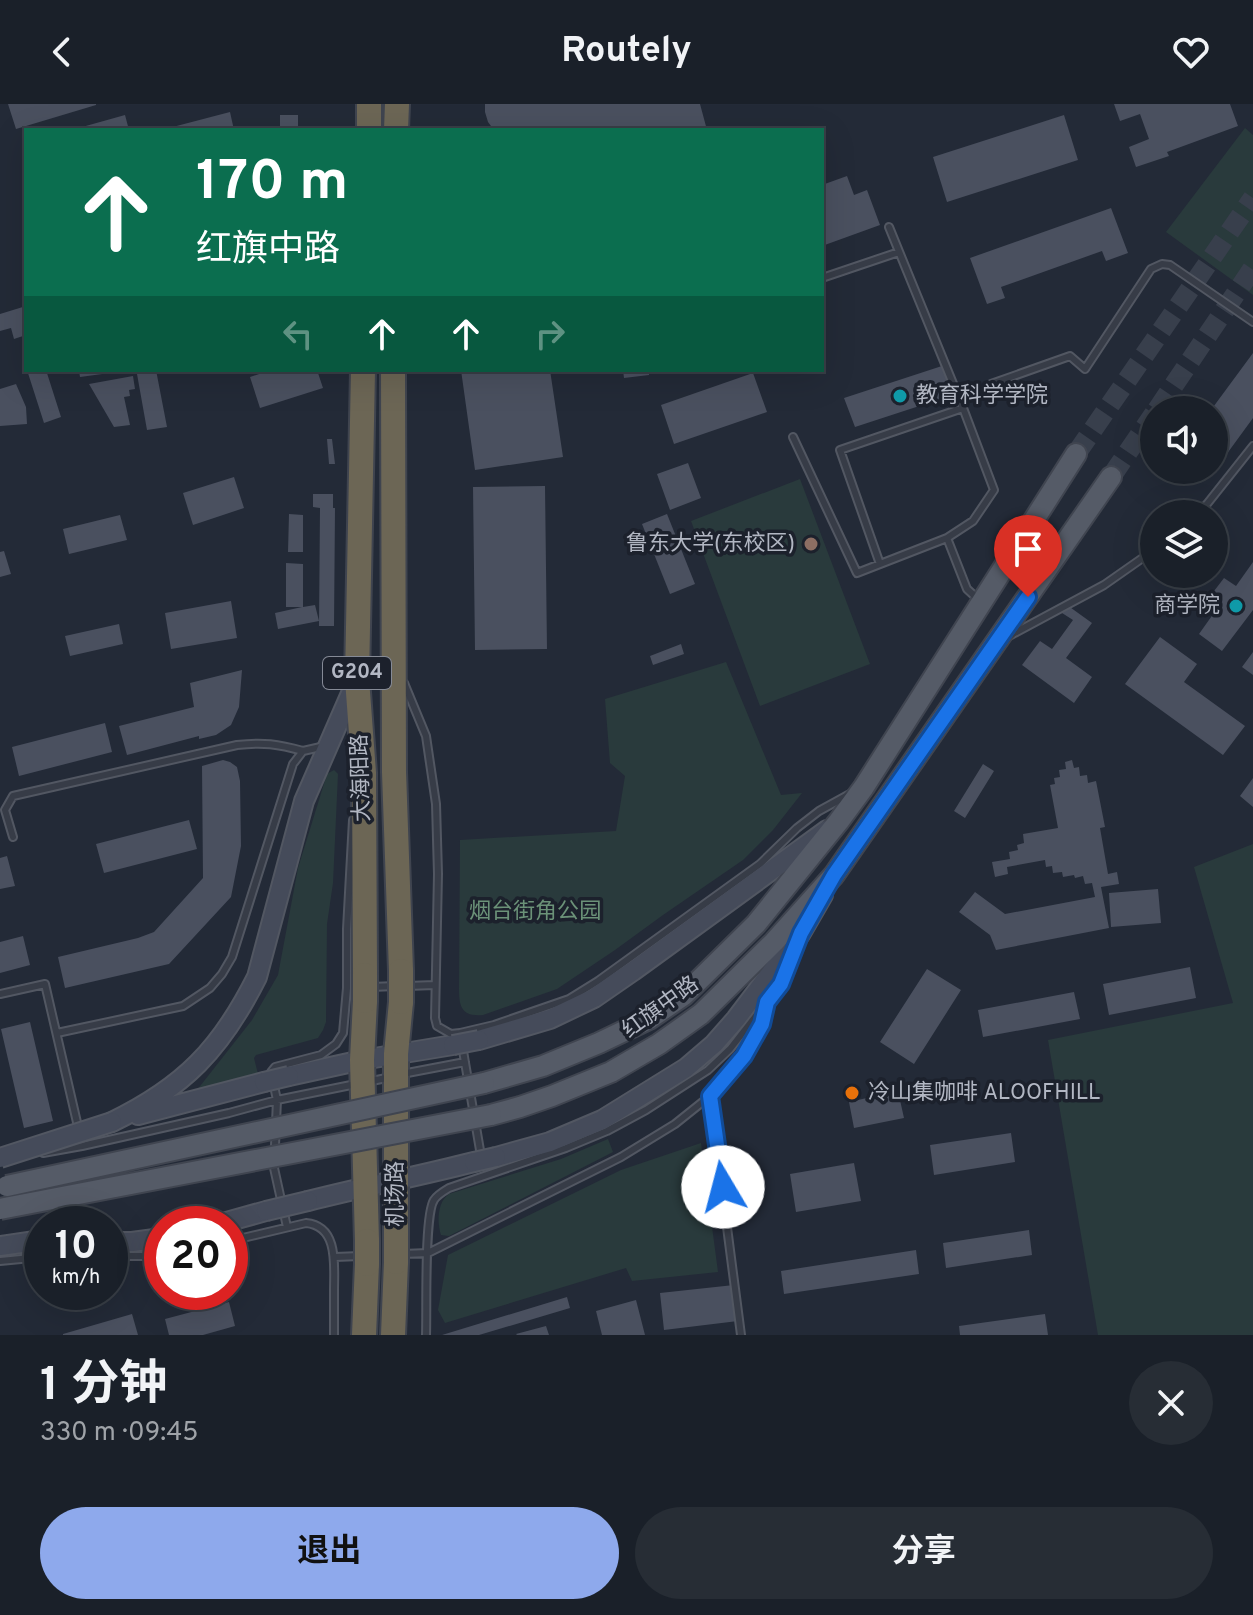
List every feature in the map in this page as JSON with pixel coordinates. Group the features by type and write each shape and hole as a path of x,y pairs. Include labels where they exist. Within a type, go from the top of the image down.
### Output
{"highway":[{"path":"369,104 369,128"},
{"path":"396,128 397,104"},
{"name":"大海阳路","path":"363,372 357,679 364,773 359,988 367,1186"},
{"name":"大海阳路","path":"393,372 394,772 401,971 396,1054"},
{"name":"机场路","path":"393,1335 396,1054"},
{"name":"机场路","path":"364,1335 367,1186"}],"main road":[{"name":"红旗中路","path":"2,1187 510,1077 599,1043 649,1019 684,995 756,924 839,821 864,787 1076,454"},
{"name":"红旗中路","path":"0,1209 491,1115 611,1072 659,1044 701,1014 774,942 834,875 1111,477"},
{"path":"112,1122 164,1092 192,1070 229,1028 244,1004 257,977 304,801 327,746 348,709 357,679"},
{"path":"0,1159 112,1122 264,1082 457,1039 479,1040 550,1019 594,998 839,821"},
{"path":"248,1216 367,1186 479,1169 496,1157 550,1142 602,1120 686,1068 714,1044 801,933 834,875"},
{"path":"0,1246 24,1243"}],"lane":[{"path":"793,437 857,573 947,538 973,521 994,490 889,227"},
{"path":"824,277 899,252"},
{"path":"991,384 1070,356 1085,369 1151,269 1162,264 1170,265 1253,322"},
{"path":"880,564 840,450 963,408"},
{"path":"1210,500 1253,446"},
{"path":"947,538 967,589 981,603"},
{"path":"995,644 1104,585 1140,560"},
{"path":"393,655 426,736 436,804 435,1018 437,1026 457,1039 465,1062 479,1169"},
{"path":"13,837 5,810 13,796 237,745 278,744 303,751 327,746"},
{"path":"57,1033 183,1006 210,988 232,957 293,764 303,751"},
{"path":"457,1039 569,999 760,864 819,811 864,787"},
{"path":"287,1227 274,1168 277,1100 271,1073 273,1068 329,1051 341,1037 359,988 347,929 353,809"},
{"path":"426,1335 429,1217 434,1199 479,1169 566,1148 607,1131 708,1070 730,1049 781,984 801,933"},
{"path":"0,994 45,984 82,1146"},
{"path":"359,988 435,985"},
{"path":"335,1257 428,1253 621,1157 675,1124 710,1096 744,1056 762,1024 767,1002"},
{"path":"0,1159 82,1146 277,1100 465,1062"},
{"path":"710,1096 741,1335"},
{"path":"248,1237 306,1223 321,1228 331,1241 335,1257 334,1335"},
{"path":"0,1261 24,1259"}],"green space":[{"path":"1245,128 1253,135 1253,295 1166,232"},
{"path":"800,479 870,664 760,706 691,521"},
{"name":"烟台街角公园","path":"726,662 781,795 802,793 773,830 743,860 557,989 483,1015 466,1012 459,994 460,840 616,831 625,776 610,763 605,699"},
{"path":"334,770 338,774 333,883 327,924 326,1022 323,1030 318,1038 256,1055 258,1074 197,1090 252,1020 278,975 298,868 327,774"},
{"path":"1253,844 1253,1335 1098,1335 1048,1040 1233,1003 1194,867"},
{"path":"608,1139 613,1152 449,1236 441,1235 439,1213 442,1202 449,1194 561,1159"},
{"path":"701,1143 718,1272 632,1281 626,1268 445,1323 438,1310 448,1255 621,1170"}],"building":[{"path":"8,104 96,104 96,105 16,129"},
{"path":"485,104 700,104 706,128 492,128"},
{"path":"1114,104 1230,104 1238,126 1136,167 1129,147 1149,139 1140,114 1120,121"},
{"path":"230,112 234,128 169,128"},
{"path":"125,115 128,128 79,128"},
{"path":"280,115 298,115 298,128 280,128"},
{"path":"1064,115 1078,160 947,202 933,157"},
{"path":"847,176 854,195 867,190 880,225 824,245 824,184"},
{"path":"1111,208 1128,253 1106,261 1102,251 1001,287 1005,298 987,304 970,258"},
{"path":"24,307 24,336 14,339 11,328 0,331 0,314"},
{"path":"1253,353 1253,418 1228,452 1228,396 1221,396"},
{"name":"教育科学学院","path":"945,365 956,394 855,427 844,398"},
{"path":"28,372 47,372 61,417 44,423"},
{"path":"79,372 117,372 80,377"},
{"path":"156,372 167,427 147,430 137,374"},
{"path":"265,372 318,372 323,388 260,408 250,377"},
{"path":"461,372 550,372 563,457 475,470"},
{"path":"623,372 649,372 649,375 624,378"},
{"path":"753,373 767,412 674,444 661,405"},
{"path":"133,376 135,389 129,390 130,396 124,397 130,425 114,427 89,384"},
{"path":"16,384 26,407 27,424 0,426 0,389"},
{"path":"327,439 332,439 335,464 329,464"},
{"path":"688,463 701,498 670,510 657,474"},
{"path":"234,477 244,508 193,525 183,493"},
{"path":"545,486 547,649 475,650 473,487"},
{"path":"313,494 333,494 334,626 319,626 320,508 313,507"},
{"path":"289,514 303,515 303,552 288,552"},
{"path":"667,514 695,584 670,594 642,524"},
{"path":"120,515 127,540 69,554 63,529"},
{"path":"4,551 11,574 0,577 0,552"},
{"name":"商学院","path":"1253,562 1253,610 1222,651 1199,634 1221,603 1211,595 1216,588 1228,588 1228,581 1236,586"},
{"path":"286,563 303,564 303,607 315,605 319,621 278,629 275,613 302,607 286,607"},
{"path":"231,601 237,638 171,649 165,613"},
{"path":"1067,605 1092,623 1066,658 1092,677 1074,703 1022,665 1040,641 1052,649 1073,620 1062,613"},
{"path":"119,624 123,644 70,656 65,636"},
{"path":"1160,637 1197,664 1184,682 1245,726 1223,755 1125,684"},
{"path":"681,644 684,654 653,665 650,656"},
{"path":"1253,652 1253,675 1242,667"},
{"path":"242,670 239,707 231,725 216,735 199,739 199,736 127,755 119,726 194,707 190,683"},
{"path":"105,723 112,752 19,776 12,747"},
{"path":"223,760 237,767 240,781 241,846 231,897 169,964 65,988 58,957 154,932 203,878 202,766"},
{"path":"1072,760 1074,768 1079,767 1080,776 1087,775 1088,783 1096,781 1105,827 1100,828 1108,874 1117,872 1119,884 1101,887 1109,928 996,950 990,935 959,912 975,892 1005,914 1095,897 1092,883 1085,884 1083,876 1063,877 1062,872 1053,873 1052,866 1046,867 1045,860 1007,867 1008,874 995,877 992,862 1010,859 1009,852 1018,850 1017,845 1024,843 1023,834 1058,828 1050,785 1055,784 1054,778 1060,777 1059,770 1066,769 1065,762"},
{"path":"983,764 994,771 965,818 954,811"},
{"path":"1253,778 1253,807 1240,796"},
{"path":"189,820 197,849 104,873 96,844"},
{"path":"7,856 15,886 0,889 0,858"},
{"path":"1158,889 1161,923 1111,927 1109,893"},
{"path":"23,936 30,965 0,973 0,942"},
{"path":"1190,967 1196,998 1109,1015 1103,984"},
{"path":"927,969 961,990 914,1064 880,1042"},
{"path":"1074,992 1080,1019 983,1037 978,1010"},
{"path":"30,1022 53,1121 24,1128 1,1029"},
{"path":"898,1091 904,1118 854,1128 849,1102"},
{"path":"1011,1133 1015,1162 934,1175 930,1145"},
{"path":"854,1163 861,1201 796,1212 790,1174"},
{"path":"1029,1230 1032,1255 946,1268 943,1243"},
{"path":"916,1250 919,1274 784,1294 781,1271"},
{"path":"734,1285 738,1321 664,1330 660,1293"},
{"path":"567,1297 570,1308 479,1335 442,1335"},
{"path":"636,1300 645,1335 602,1335 596,1311"},
{"path":"199,1310 231,1310 235,1326 203,1335 169,1335 165,1319"},
{"path":"132,1314 138,1335 63,1335 63,1334"},
{"path":"1045,1314 1048,1335 960,1335 959,1326"},
{"path":"546,1326 549,1335 516,1334"}],"tunnel":[{"path":"1076,454 1253,198"},
{"path":"1166,396 1253,268"},
{"path":"1111,477 1140,435"}],"place":[{"name":"教育科学学院","path":"900,396"},
{"name":"鲁东大学(东校区)","path":"811,544"},
{"name":"商学院","path":"1236,606"},
{"name":"冷山集咖啡 ALOOFHILL","path":"852,1093"}],"route":[{"path":"723,1187 710,1096 744,1056 762,1024 767,1002 781,984 801,933 834,875 1028,597"}]}
